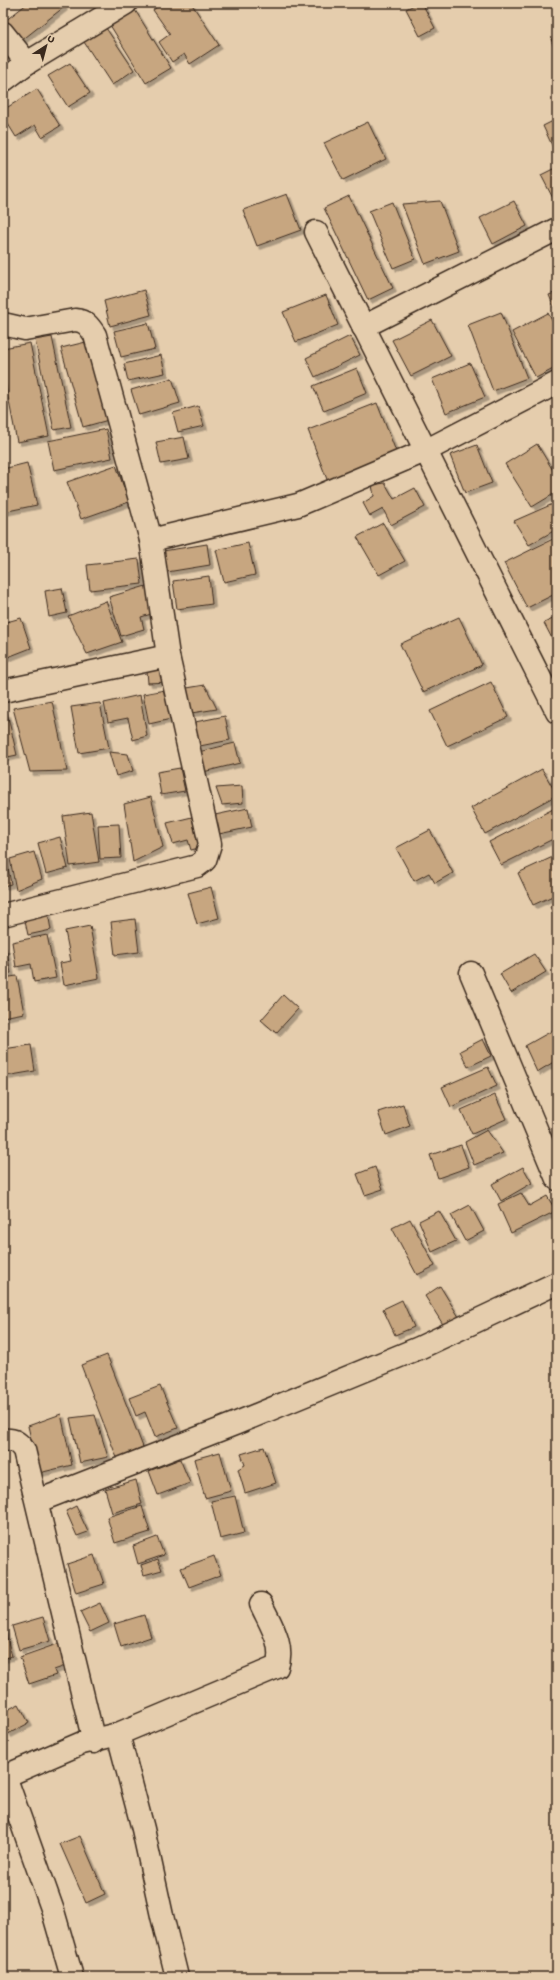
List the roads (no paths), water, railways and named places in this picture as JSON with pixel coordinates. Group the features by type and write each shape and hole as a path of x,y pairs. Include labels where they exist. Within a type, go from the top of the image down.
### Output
{"street":[{"path":"3,81 27,63 126,3"},
{"path":"3,32 27,63"},
{"path":"363,327 557,229"},
{"path":"316,232 557,712"},
{"path":"3,324 25,329 75,320 83,321 90,327 95,336 151,540 168,656 210,844 205,860 197,866 3,915"},
{"path":"151,540 298,505 425,451 557,383"},
{"path":"3,691 168,656"},
{"path":"471,973 557,1179"},
{"path":"38,1501 237,1423 404,1354 557,1283"},
{"path":"3,1440 10,1439 16,1441 24,1450 38,1501 55,1584 94,1742"},
{"path":"72,1977 52,1911 4,1776 82,1743 94,1742 118,1734 277,1667 280,1658 280,1645 261,1604"},
{"path":"118,1734 143,1829 177,1977"}]}
